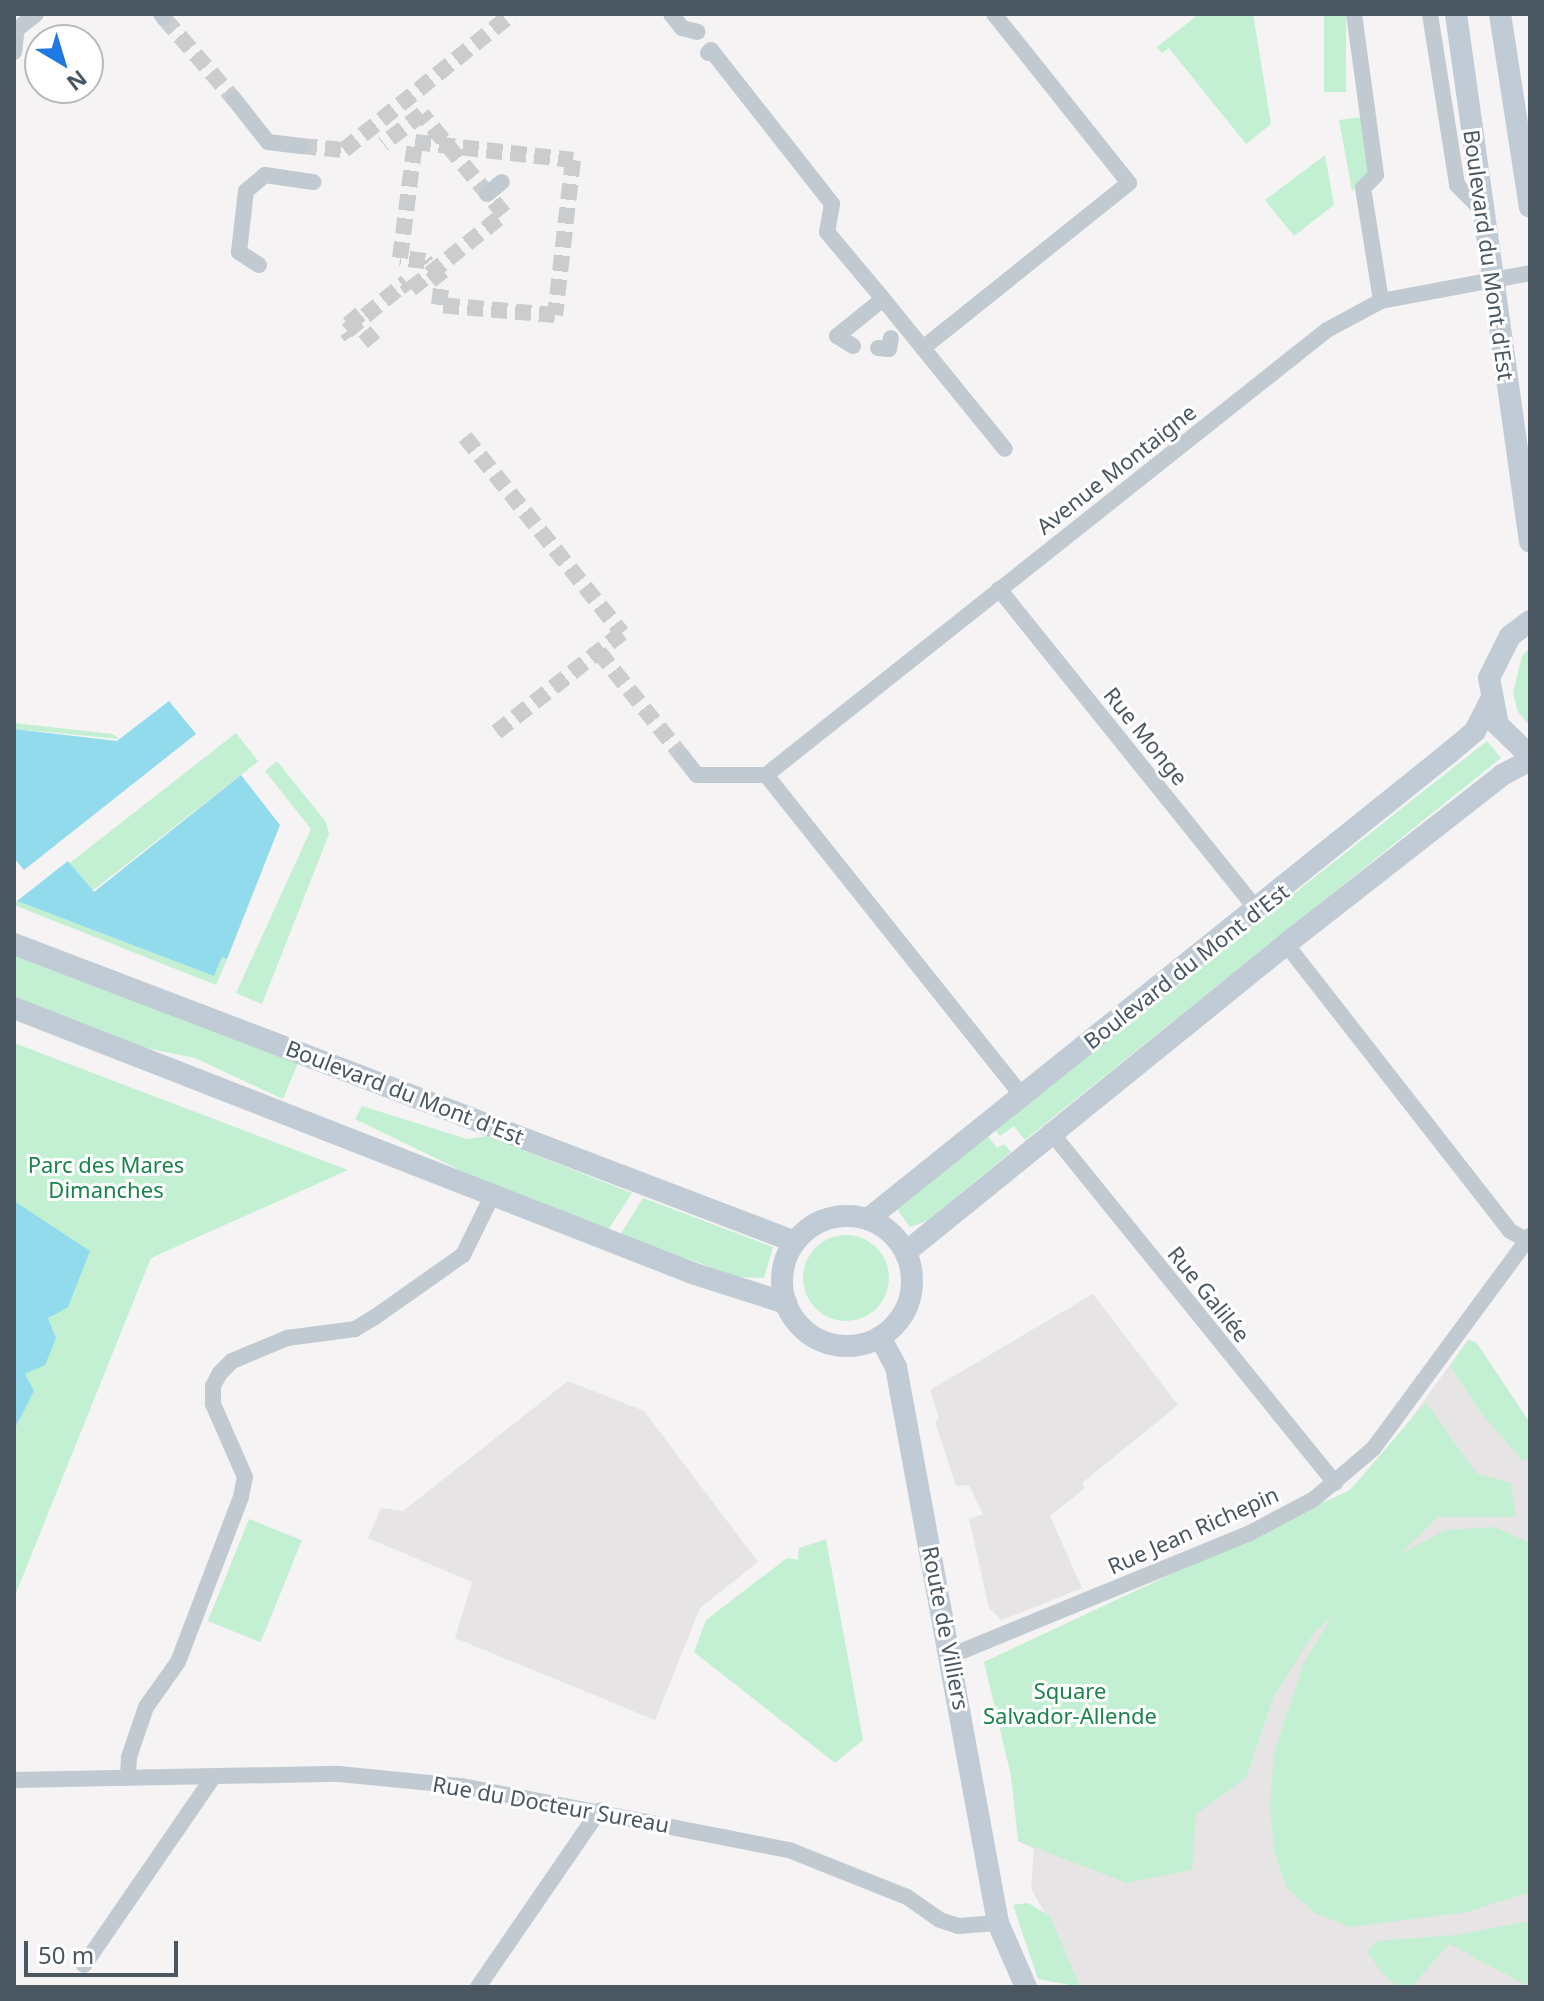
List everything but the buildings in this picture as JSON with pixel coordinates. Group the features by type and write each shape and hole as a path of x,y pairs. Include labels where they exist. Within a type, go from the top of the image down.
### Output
{"main road":[{"name":"Boulevard du Mont d'Est","path":"1456,14 1491,282 1530,542"},
{"path":"1500,14 1530,207"},
{"path":"1530,600 1530,621 1496,655 1490,702 1498,725 1530,758"},
{"name":"Boulevard du Mont d'Est","path":"868,1219 1257,910 1475,731 1490,702"},
{"name":"Boulevard du Mont d'Est","path":"906,1252 1050,1131 1286,944 1502,775 1530,758"},
{"name":"Boulevard du Mont d'Est","path":"14,944 795,1242"},
{"path":"14,1008 290,1112 492,1196 695,1274 786,1303"},
{"path":"828,1218 868,1219 890,1232 906,1252 912,1276 910,1300 898,1321 880,1337 858,1345 814,1337 786,1303 782,1282 795,1242 828,1218"},
{"name":"Route de Villiers","path":"880,1337 896,1367 998,1923"},
{"path":"998,1923 1026,1987"}],"street":[{"path":"14,52 17,29 36,14"},
{"path":"671,14 682,28 698,32"},
{"path":"923,348 1129,183 994,14"},
{"path":"1354,14 1376,175 1363,188 1381,301"},
{"path":"1430,14 1457,185 1482,210"},
{"path":"708,53 711,50 832,204 827,232 1005,449"},
{"path":"234,99 268,142 301,146"},
{"path":"259,265 239,252 246,191 265,175 313,182"},
{"path":"487,194 502,182"},
{"name":"Avenue Montaigne","path":"766,775 1327,330 1381,301 1530,273"},
{"path":"853,346 837,336 883,299"},
{"name":"Rue Monge","path":"999,589 1257,910"},
{"path":"682,756 697,775 766,775 1022,1096"},
{"path":"1286,944 1510,1231 1529,1238"},
{"name":"Rue Galilée","path":"1050,1131 1335,1483"},
{"path":"128,1777 129,1757 146,1707 178,1662 241,1497 245,1477 213,1404 213,1386 220,1373 232,1361 287,1338 355,1329 375,1317 463,1255 492,1196"},
{"name":"Rue Jean Richepin","path":"950,1656 1250,1533 1335,1483 1373,1449 1529,1238"},
{"name":"Rue du Docteur Sureau","path":"14,1780 339,1774 462,1786 789,1850 907,1897 958,1926 998,1923"},
{"path":"84,1965 213,1777"},
{"path":"478,1987 599,1811"}],"shaded area":[{"path":"1093,1294 1178,1405 1082,1483 1085,1488 1050,1516 1082,1588 1002,1620 989,1608 969,1519 983,1514 969,1485 956,1486 935,1422 939,1419 930,1390"},
{"path":"1468,1340 1476,1342 1530,1423 1530,1987 1071,1987 1050,1923 1031,1888 1034,1849 1018,1841 1377,1465"},
{"path":"568,1381 644,1411 758,1562 700,1608 655,1720 455,1638 472,1582 368,1538 381,1508 403,1511"}],"green space":[{"path":"1199,14 1253,14 1271,124 1246,144 1169,48 1162,53 1157,47"},
{"path":"1324,14 1346,14 1346,92 1324,92"},
{"path":"1362,117 1371,176 1352,191 1339,120"},
{"path":"1325,155 1334,205 1294,236 1265,200"},
{"path":"1530,648 1530,726 1518,712 1513,693 1522,656"},
{"path":"14,723 112,734 120,739 14,729"},
{"path":"236,733 258,761 92,891 70,863"},
{"path":"1487,741 1501,758 1025,1140 1014,1126 1000,1136 995,1130"},
{"path":"277,761 326,822 329,834 262,1004 236,993 311,829 265,771"},
{"path":"17,901 214,976 222,957 227,959 216,985 14,905"},
{"path":"14,951 298,1063 283,1099 195,1058 131,1045 14,999"},
{"name":"Parc des Mares Dimanches","path":"14,1043 348,1170 151,1258 14,1598"},
{"path":"362,1106 467,1139 487,1136 632,1193 608,1230 497,1188 355,1119"},
{"path":"987,1135 997,1148 1004,1144 1011,1152 927,1221 910,1227 897,1209"},
{"path":"643,1198 773,1247 764,1278 739,1277 620,1235"},
{"path":"846,1235 870,1242 882,1254 889,1278 882,1302 870,1314 846,1321 822,1314 810,1302 803,1278 810,1254 822,1242"},
{"path":"1468,1340 1476,1342 1530,1423 1530,1460 1522,1460 1481,1413 1450,1366"},
{"name":"Square Salvador-Allende","path":"1426,1402 1476,1473 1511,1483 1516,1517 1438,1517 1400,1554 1446,1530 1494,1527 1530,1543 1530,1892 1467,1912 1350,1927 1315,1913 1286,1887 1274,1851 1270,1806 1274,1752 1304,1662 1332,1617 1313,1634 1274,1696 1246,1778 1196,1814 1192,1870 1127,1883 1018,1841 1011,1776 984,1662 1350,1490"},
{"path":"249,1519 302,1540 261,1642 208,1621"},
{"path":"826,1539 863,1740 835,1763 694,1652 706,1620 787,1558 798,1560 799,1548"},
{"path":"1028,1903 1050,1916 1080,1987 1038,1979 1013,1905"},
{"path":"1530,1921 1530,1987 1449,1944 1411,1987 1400,1987 1383,1975 1367,1951 1378,1941 1456,1935"}],"water":[{"path":"169,701 196,734 24,870 14,858 14,729 117,741"},
{"path":"241,775 280,825 227,959 222,957 214,976 17,901 68,861 94,892"},
{"path":"14,1201 90,1251 68,1307 48,1318 56,1338 45,1365 25,1374 34,1391 16,1426"}],"tunnel":[{"path":"301,146 344,150 512,14"},
{"path":"164,18 234,99"},
{"path":"351,337 347,331 406,282 411,289 504,214 422,114 383,144"},
{"path":"415,142 573,160 555,315 439,305 442,282 425,261 400,258 415,142"},
{"path":"349,313 374,343"},
{"path":"465,437 622,633 494,734"},
{"path":"599,652 682,756"}]}
